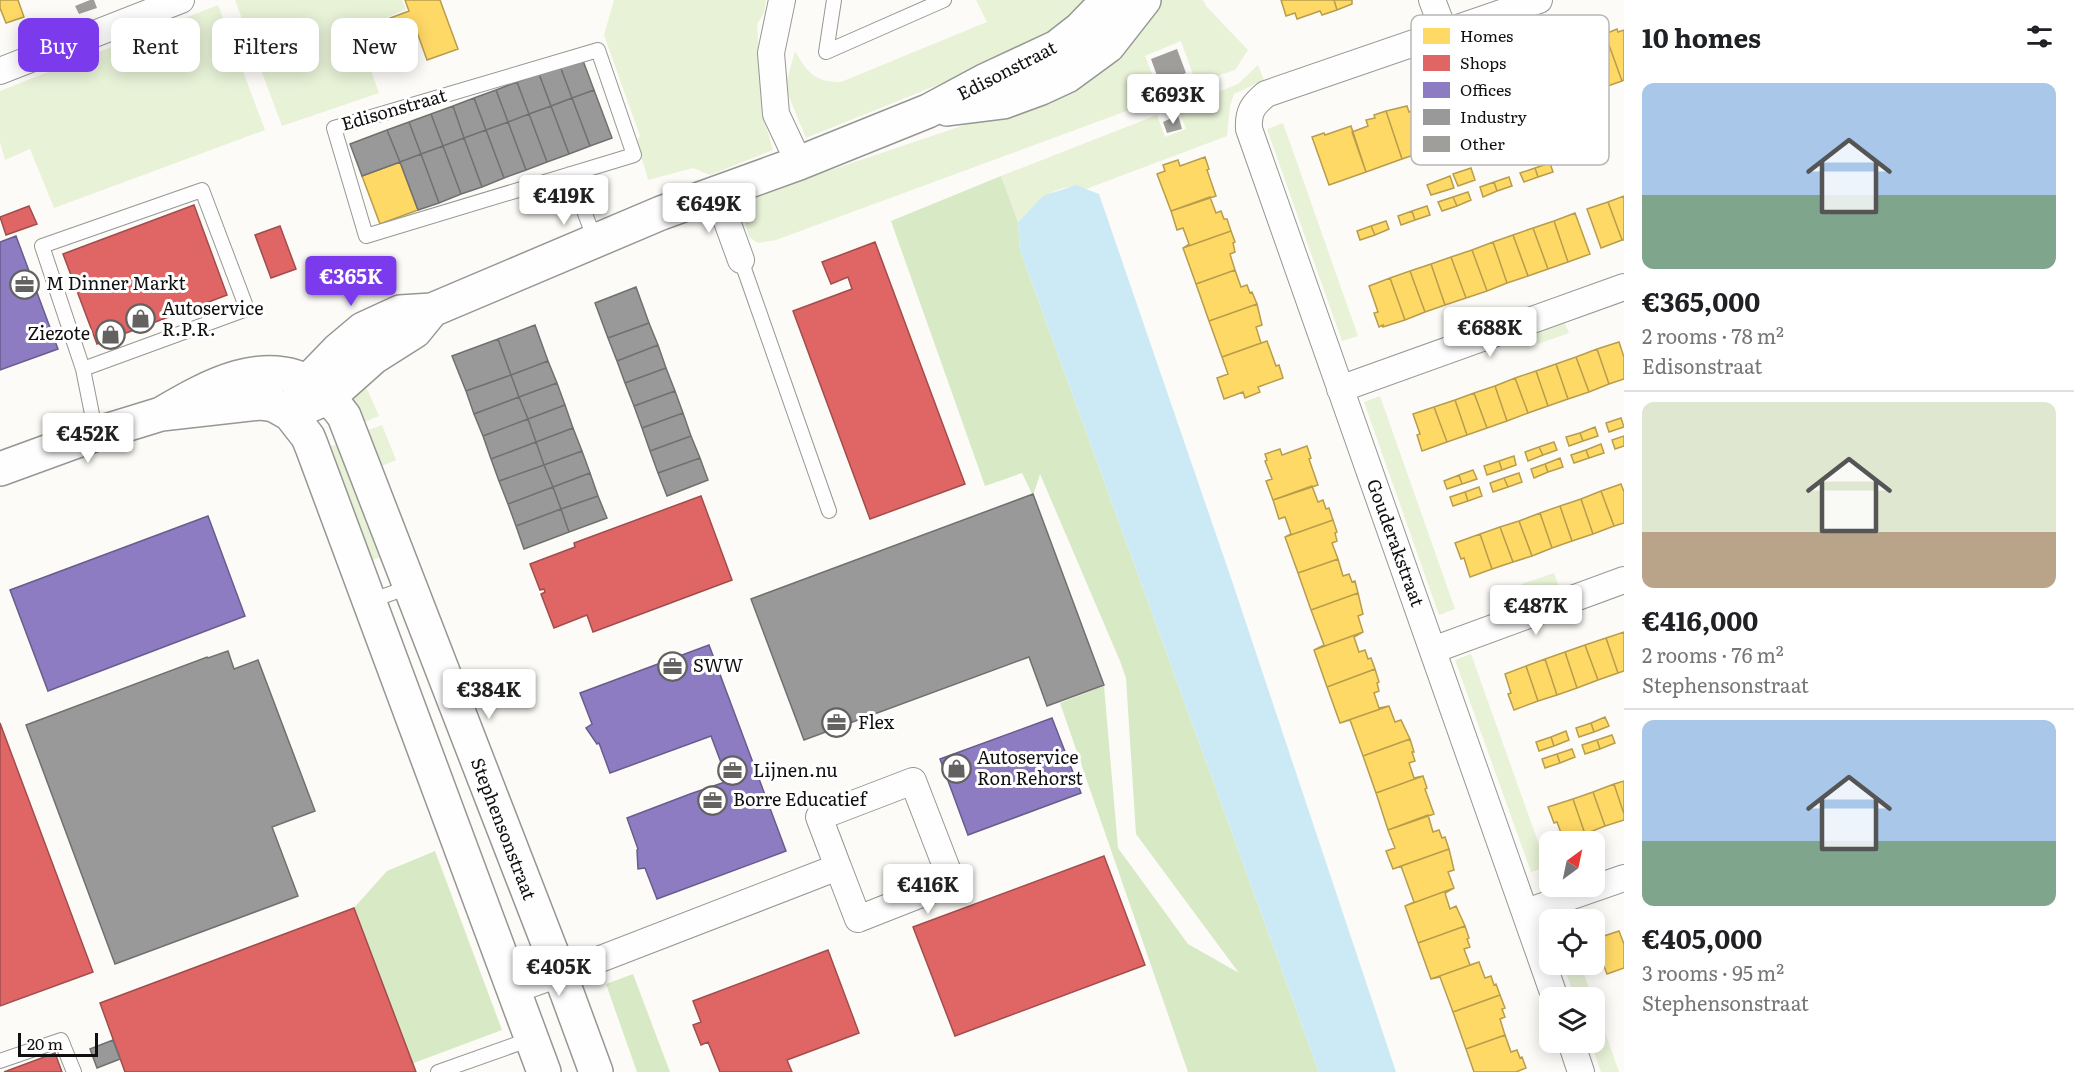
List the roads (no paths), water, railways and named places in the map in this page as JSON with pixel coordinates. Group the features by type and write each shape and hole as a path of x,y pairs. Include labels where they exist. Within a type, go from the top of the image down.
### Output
{"street":[{"path":"0,71 181,0"},
{"path":"782,0 771,53 776,114 799,163"},
{"name":"Edisonstraat","path":"319,389 338,350 363,329 400,312 432,310 661,213 799,163 928,111 984,81 1057,47 1080,29 1108,0"},
{"name":"Edisonstraat","path":"928,111 1003,102 1067,76 1108,46 1144,0"},
{"path":"1432,0 1437,15"},
{"path":"1497,15 1539,0"},
{"name":"Gouderakstraat","path":"1411,45 1266,94 1253,105 1248,115 1249,129 1551,987"},
{"path":"717,194 741,260"},
{"path":"1340,389 1624,287"},
{"path":"161,414 198,393 240,376 264,372 282,374 319,389 290,414"},
{"name":"Stephensonstraat","path":"319,389 344,416 596,1072"},
{"path":"0,469 96,434 161,414 260,403 274,405 290,414 308,437 312,447 544,1072"},
{"path":"1433,650 1624,580"},
{"path":"913,781 952,882 858,919 838,867 819,817 913,781"},
{"path":"514,990 838,867"},
{"path":"1526,912 1624,878"},
{"path":"1575,1053 1581,1072"}],"lane":[{"path":"834,0 826,52 944,0"},
{"name":"Edisonstraat","path":"598,50 634,155 570,174 366,236 334,128 598,50"},
{"path":"570,174 595,240"},
{"path":"83,369 247,309 202,190 42,246 83,369 96,434"},
{"path":"741,260 829,511"},
{"path":"370,601 409,586"},
{"path":"438,1072 531,1039"},
{"path":"0,1061 61,1040 74,1072"}],"water":[{"path":"1076,185 1099,194 1231,578 1396,1072 1319,1072 1020,250 1018,222 1043,196"}],"place":[{"name":"M Dinner Markt","path":"25,284"},
{"name":"Autoservice R.P.R.","path":"141,319"},
{"name":"Ziezote","path":"111,334"},
{"name":"SWW","path":"672,666"},
{"name":"Flex","path":"837,723"},
{"name":"Autoservice Ron Rehorst","path":"956,768"},
{"name":"Lijnen.nu","path":"732,771"},
{"name":"Borre Educatief","path":"712,800"}]}
